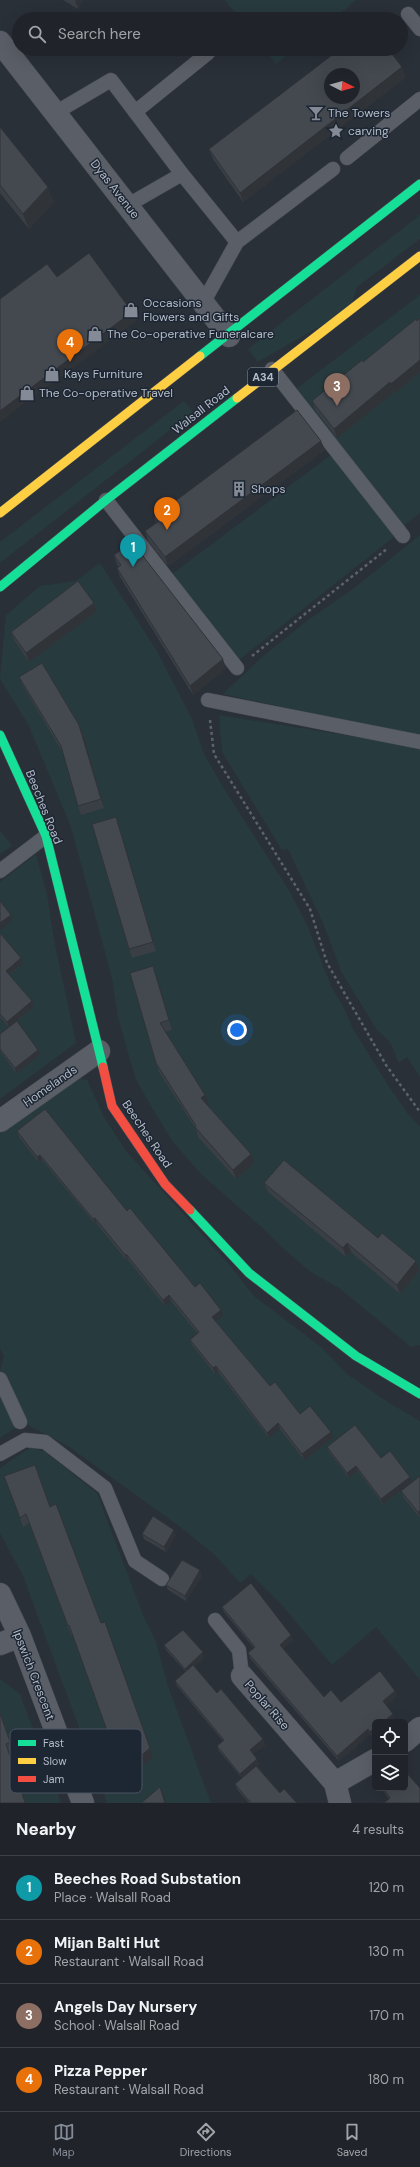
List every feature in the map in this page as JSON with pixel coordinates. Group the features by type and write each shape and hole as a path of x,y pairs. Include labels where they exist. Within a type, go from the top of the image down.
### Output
{"main road":[{"path":"0,513 228,336 420,184"},
{"name":"Walsall Road","path":"0,587 106,500 272,369 420,256"},
{"name":"Beeches Road","path":"0,735 46,836 112,1106 165,1184 249,1273 356,1356 420,1394"}],"street":[{"name":"Dyas Avenue","path":"0,42 56,112 228,336"},
{"name":"Homelands","path":"0,1121 99,1051"},
{"name":"Ipswich Crescent","path":"0,1594 20,1636 55,1729"},
{"path":"0,1644 20,1636"},
{"name":"Poplar Rise","path":"242,1676 338,1793 372,1763"},
{"path":"408,1738 420,1728"},
{"name":"Ipswich Crescent","path":"79,1793 83,1803"}],"lane":[{"path":"408,14 420,29"},
{"path":"135,112 204,56"},
{"path":"56,112 111,80 182,174 237,242"},
{"path":"347,158 420,99"},
{"path":"203,303 237,242 333,169"},
{"path":"128,205 182,174"},
{"path":"272,369 403,536"},
{"path":"106,500 237,668"},
{"path":"208,700 420,742"},
{"path":"0,871 46,836"},
{"path":"0,1379 20,1422"},
{"path":"0,1454 25,1440 45,1442 105,1488 135,1561 162,1579"},
{"name":"Poplar Rise","path":"215,1620 240,1650 242,1676"}],"path":[{"path":"237,668 403,536"},
{"path":"208,700 214,754 310,909 327,963 386,1065 420,1112"}],"green space":[{"path":"225,0 356,0 341,12 234,12"},
{"path":"270,56 286,56 276,64"},
{"path":"420,215 420,239 357,287 350,309 258,362 248,349"},
{"path":"420,295 420,513 402,527 297,388"},
{"path":"184,401 193,412 0,563 0,542"},
{"path":"331,455 395,536 239,660 172,574"},
{"path":"420,535 420,737 223,694 261,658 308,620 353,589"},
{"path":"100,563 157,651 192,719 204,754 223,787 290,892 307,925 332,988 343,1006 353,1029 388,1085 408,1114 420,1127 420,1345 411,1347 339,1288 311,1272 201,1174 173,1142 137,1081 118,1017 112,978 71,827 28,724 0,679 6,615 40,586 76,581"},
{"path":"219,715 420,747 420,1077 407,1057 399,1063 390,1042 377,1030 342,973 323,923 288,849 282,850 222,752"},
{"path":"0,830 12,846 0,854"},
{"path":"36,854 47,894 54,940 76,1043 0,1099 0,882"},
{"path":"80,1078 87,1080 104,1117 126,1151 228,1263 254,1296 321,1347 347,1374 388,1402 420,1421 420,1680 376,1627 332,1665 281,1604 251,1574 240,1583 215,1555 179,1526 68,1446 26,1424 7,1379 0,1371 4,1356 0,1348 0,1134 69,1082"},
{"path":"0,1396 17,1427 0,1438"},
{"path":"31,1447 45,1452 97,1493 143,1615 156,1642 168,1686 211,1803 107,1803 103,1793 142,1793 142,1729 80,1729 23,1576 0,1533 0,1468"},
{"path":"0,1679 20,1694 33,1729 10,1729 10,1793 57,1793 61,1803 0,1803"}],"building":[{"name":"The Towers","path":"331,56 393,56 402,67 360,100 360,68 324,68 324,104 354,104 240,193 209,149"},
{"path":"0,127 48,187 23,214 0,185"},
{"path":"89,253 132,312 0,411 0,299 47,264 57,277"},
{"path":"420,318 420,360 391,384 390,382 334,429 312,401 362,360 363,362 416,319 417,321"},
{"name":"Shops","path":"297,410 321,441 165,557 145,531 158,522 154,517"},
{"path":"132,542 223,659 190,686 117,568 121,565 114,555"},
{"path":"78,581 94,603 26,653 11,632"},
{"path":"42,663 79,725 101,799 78,806 61,746 19,677"},
{"path":"116,817 153,942 129,949 92,824"},
{"path":"0,901 11,915 0,923"},
{"path":"0,933 21,958 6,971 32,1001 7,1022 0,1014"},
{"path":"153,966 169,1020 160,1023 205,1095 201,1098 251,1154 233,1170 195,1127 196,1126 156,1063 130,973"},
{"path":"17,1021 38,1050 15,1068 0,1049 0,1034"},
{"path":"45,1109 127,1211 130,1208 195,1287 200,1283 221,1310 212,1317 270,1386 275,1382 300,1414 310,1406 331,1432 302,1454 278,1423 267,1433 216,1366 213,1368 190,1340 199,1332 169,1295 163,1300 95,1218 93,1219 40,1155 37,1157 17,1131"},
{"path":"284,1160 378,1238 382,1233 416,1261 397,1285 347,1243 343,1248 264,1183"},
{"path":"355,1425 381,1458 390,1451 410,1477 381,1499 356,1466 347,1473 327,1447"},
{"path":"35,1465 50,1507 56,1504 101,1623 105,1622 150,1748 142,1755 142,1729 106,1729 69,1625 68,1626 26,1514 20,1518 4,1476"},
{"path":"420,1476 420,1511 418,1512 401,1491"},
{"path":"153,1516 174,1530 164,1547 142,1534"},
{"path":"182,1560 200,1570 185,1596 166,1585"},
{"path":"251,1583 291,1635 280,1645 324,1697 331,1690 341,1702 380,1671 395,1691 383,1701 393,1714 387,1719 372,1719 372,1730 370,1732 368,1729 337,1756 248,1653 255,1647 222,1607"},
{"path":"183,1630 203,1652 185,1669 164,1645"},
{"path":"193,1665 217,1693 221,1689 263,1739 250,1750 257,1759 240,1774 217,1746 224,1740 175,1681"},
{"path":"0,1713 10,1742 6,1744 10,1756 10,1793 22,1793 25,1803 0,1803"},
{"path":"256,1766 280,1793 284,1789 297,1803 251,1803 235,1784"},
{"path":"408,1774 420,1788 420,1803 384,1803 390,1798 385,1791 408,1791"},
{"path":"160,1787 165,1803 141,1803"}],"traffic: fast":[{"path":"200,356 420,184"},
{"path":"0,587 106,500 237,398"},
{"path":"0,735 46,836 103,1067"},
{"path":"190,1210 249,1273 356,1356 420,1394"}],"traffic: slow":[{"path":"237,398 420,256"},
{"path":"0,513 200,356"}],"traffic: jam":[{"path":"103,1067 112,1106 165,1184 190,1210"}],"place":[{"name":"The Towers","path":"316,113"},
{"name":"carving","path":"336,131"},
{"name":"Occasions Flowers and Gifts","path":"131,310"},
{"name":"The Co-operative Funeralcare","path":"95,334"},
{"name":"Pizza Pepper","path":"70,362"},
{"name":"Kays Furniture","path":"52,374"},
{"name":"The Co-operative Travel","path":"27,393"},
{"name":"Angels Day Nursery","path":"337,406"},
{"name":"Shops","path":"239,489"},
{"name":"Mijan Balti Hut","path":"167,530"},
{"name":"Beeches Road Substation","path":"133,567"}]}
